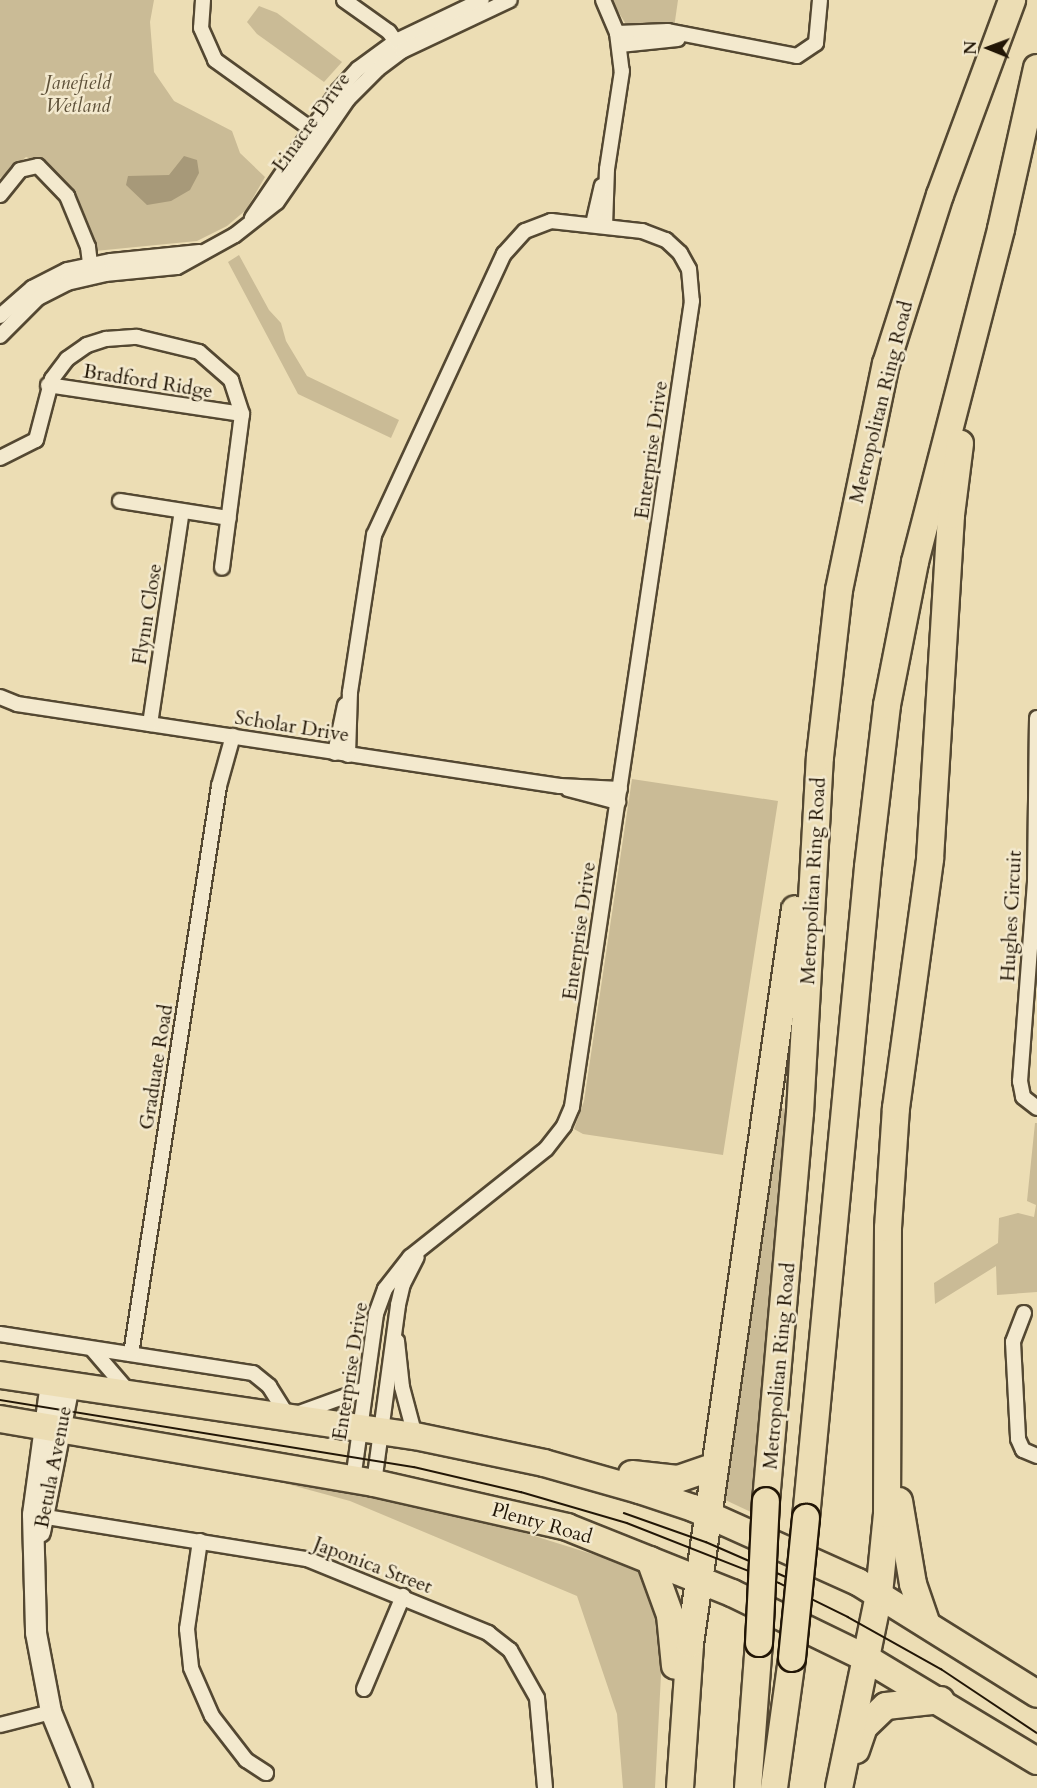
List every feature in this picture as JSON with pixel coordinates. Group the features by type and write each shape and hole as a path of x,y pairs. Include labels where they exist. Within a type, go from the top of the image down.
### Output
{"highway":[{"name":"Metropolitan Ring Road","path":"748,1788 759,1643 766,1501 800,1113 824,701 853,512 886,364 940,195 1012,0"},
{"name":"Metropolitan Ring Road","path":"774,1788 792,1658 866,879 887,705 910,583 967,360 1037,68"},
{"path":"839,1788 880,1584 890,1444 887,1351 896,1108 930,859 951,516 967,360"},
{"path":"680,1788 698,1587 792,934 810,754 824,701"},
{"path":"887,1351 900,1511 914,1590 926,1621"},
{"path":"0,1375 129,1392 415,1436 494,1452 710,1507 880,1584 926,1621 1037,1694"},
{"name":"Plenty Road","path":"0,1419 363,1481 545,1521 650,1560 698,1587 941,1700 1037,1761"},
{"path":"494,1452 583,1460 648,1478 692,1477 716,1466"},
{"path":"650,1560 667,1602 676,1662 669,1788"},
{"path":"846,1788 864,1727 886,1706 941,1700"}],"street":[{"path":"203,0 201,28 215,60 317,133"},
{"path":"344,0 399,46"},
{"name":"Linacre Drive","path":"0,316 43,281 91,270 211,250 240,231 317,133 349,78 399,46 482,0"},
{"name":"Linacre Drive","path":"399,46 510,0"},
{"path":"599,225 621,83 619,39 603,0"},
{"path":"619,39 692,38 779,51 805,44 817,22 820,0"},
{"path":"0,195 20,170 39,166 67,196 88,247 91,270"},
{"name":"Enterprise Drive","path":"342,754 376,528 501,260 516,238 542,224 561,221 642,231 666,240 685,261 693,288 619,796 568,1117 546,1149 396,1271 385,1289 376,1314 365,1389 369,1429 363,1481"},
{"name":"Linacre Drive","path":"0,336 38,298 91,270"},
{"path":"0,458 24,449 38,435 48,385 67,359 97,340 121,337 154,339 199,352 217,364 236,392 242,414 222,568"},
{"name":"Bradford Ridge","path":"48,385 242,414"},
{"path":"0,446 24,449"},
{"path":"120,501 229,518"},
{"name":"Flynn Close","path":"150,724 182,511"},
{"name":"Scholar Drive","path":"0,697 17,704"},
{"name":"Scholar Drive","path":"0,705 17,704 619,796"},
{"name":"Hughes Circuit","path":"1037,718 1035,882 1020,1081 1023,1097 1037,1108"},
{"name":"Graduate Road","path":"131,1354 227,735"},
{"name":"Enterprise Drive","path":"363,1481 369,1429 403,1284 423,1248"},
{"path":"1024,1313 1013,1342 1018,1439 1023,1450 1037,1456"},
{"path":"395,1321 402,1387 415,1436"},
{"path":"0,1334 253,1373 269,1386 288,1417 365,1389"},
{"path":"92,1349 129,1392"},
{"name":"Betula Avenue","path":"60,1384 39,1516 36,1549 36,1632 51,1712 82,1788"},
{"name":"Japonica Street","path":"39,1516 307,1559 403,1596 488,1633 510,1650 522,1665 538,1706 545,1788"},
{"path":"200,1541 187,1629 191,1668 212,1716 246,1760 266,1773"},
{"path":"364,1689 403,1596"},
{"path":"0,1725 51,1712"}],"green space":[{"name":"Janefield Wetland","path":"0,0 154,0 150,22 154,72 174,101 232,131 240,153 265,177 246,210 227,226 197,241 95,251 69,189 49,166 26,157 0,178"},
{"path":"611,0 678,0 674,28 627,26"},
{"path":"259,6 277,13 342,62 324,82 257,34 247,22"},
{"path":"239,255 269,310 281,323 286,341 307,376 399,420 391,438 298,394 228,262"},
{"path":"632,779 778,801 723,1155 583,1134 574,1129 584,1101"},
{"path":"775,1107 787,1109 753,1513 719,1497"},
{"path":"1035,1123 1037,1123 1037,1292 997,1295 996,1266 935,1304 934,1283 998,1243 999,1218 1018,1213 1034,1217 1036,1205 1027,1201"},
{"path":"281,1476 467,1515 640,1569 664,1619 655,1788 623,1788 617,1714 577,1596 350,1501 280,1482"}],"shaded area":[{"path":"184,156 197,160 199,173 190,190 171,201 147,205 126,185 128,176 169,175"}],"tram line":[{"path":"0,1400 414,1467 521,1492 627,1523 779,1583 848,1617 941,1669 1037,1733"},
{"path":"624,1513 706,1542 786,1577"}]}
